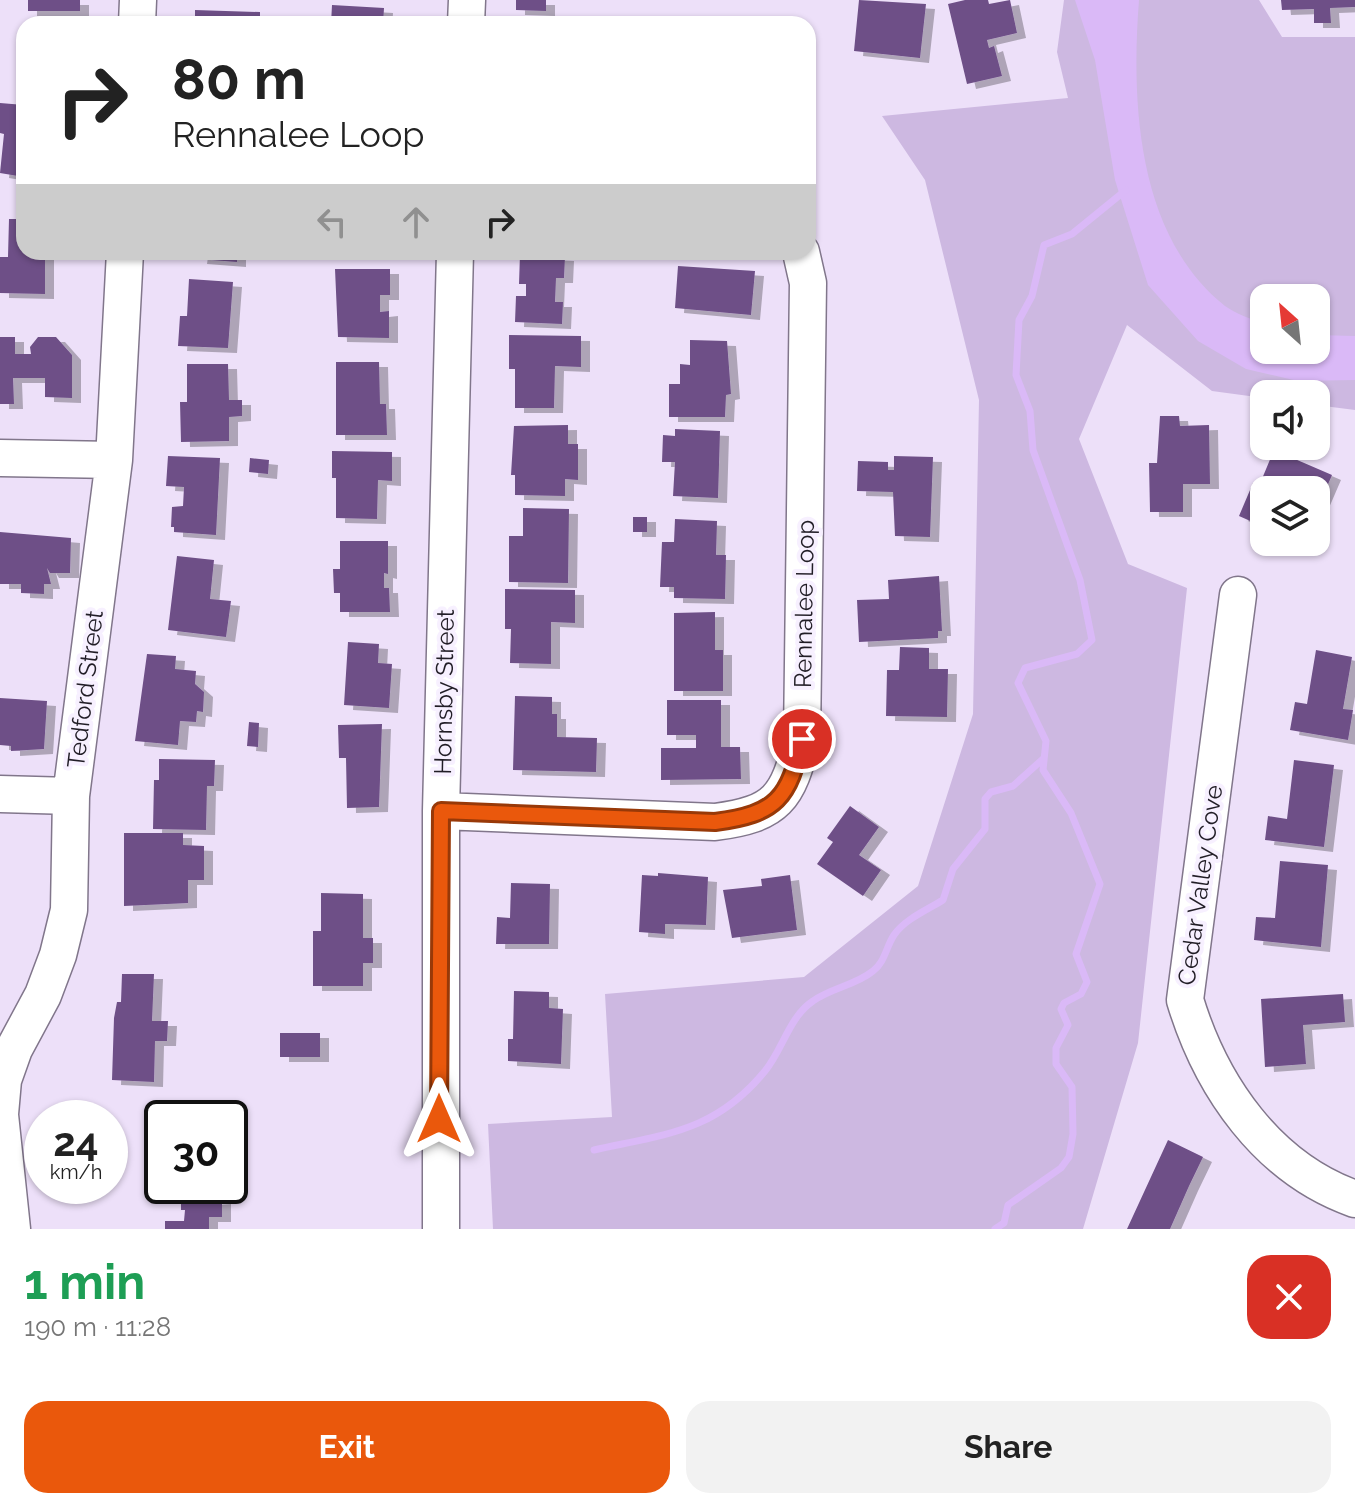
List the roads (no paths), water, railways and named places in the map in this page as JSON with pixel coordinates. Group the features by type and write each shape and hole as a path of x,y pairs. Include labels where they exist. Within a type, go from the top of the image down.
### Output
{"street":[{"name":"Tedford Street","path":"12,1229 0,1115 3,1080 48,981 69,910 71,796 114,460 125,260"},
{"name":"Hornsby Street","path":"441,1229 441,811 455,260"},
{"name":"Rennalee Loop","path":"441,811 715,822 746,818 769,808 786,793 802,739 808,283 803,260"},
{"path":"0,458 114,460"},
{"name":"Cedar Valley Cove","path":"1238,595 1185,1000 1195,1033 1245,1121 1282,1158 1328,1190 1355,1199"},
{"path":"0,794 71,796"}],"waterway":[{"path":"995,1229 1004,1223 1008,1205 1061,1168 1069,1157 1073,1134 1072,1087 1056,1064 1056,1048 1068,1025 1061,1009 1064,1003 1081,994 1087,982 1076,954 1100,884 1071,813 1043,770 1046,741 1018,683 1025,668 1077,654 1092,640 1080,580 1033,450 1030,411 1016,375 1019,320 1032,296 1044,245 1072,234 1126,190"},
{"path":"594,1150 688,1127 708,1119 746,1091 765,1071 805,1008 820,997 873,971 899,929 943,900 953,869 985,829 985,799 991,792 1013,786 1044,758"}]}
